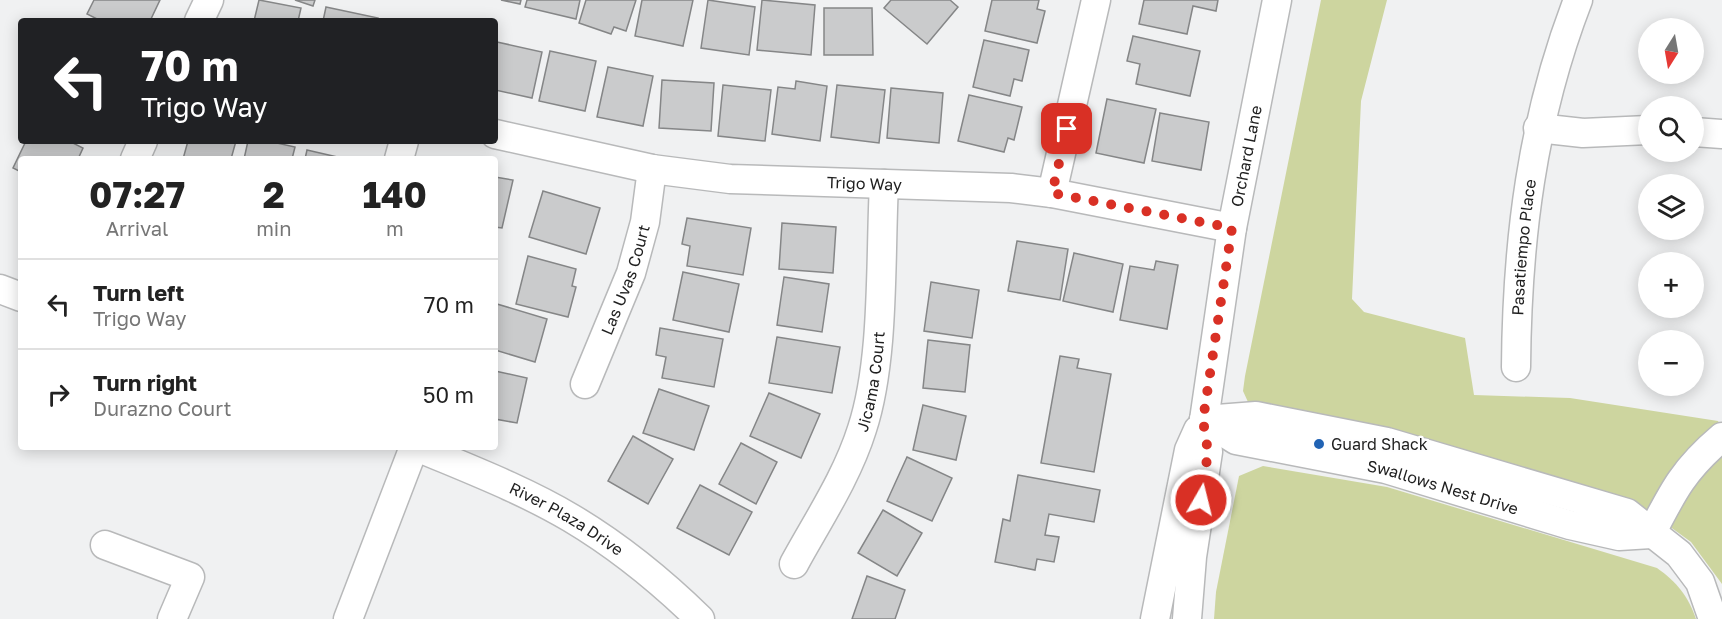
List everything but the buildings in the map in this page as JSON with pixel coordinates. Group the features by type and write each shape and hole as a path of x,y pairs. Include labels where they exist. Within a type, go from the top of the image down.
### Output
{"street":[{"path":"200,18 209,0"},
{"path":"1052,193 1096,0"},
{"name":"Orchard Lane","path":"1155,619 1189,450 1203,420 1232,228 1277,0"},
{"name":"Pasatiempo Place","path":"1516,367 1516,290 1523,219 1538,128 1561,45 1578,0"},
{"path":"1538,128 1564,133 1638,130"},
{"path":"1704,133 1722,134"},
{"name":"Trigo Way","path":"498,135 652,170 730,179 1011,188 1052,193 1232,228"},
{"name":"Las Uvas Court","path":"585,384 631,273 645,222 652,170"},
{"name":"Jicama Court","path":"794,564 845,471 868,410 876,366 884,184"},
{"path":"0,289 18,296"},
{"name":"Orchard Lane","path":"1187,619 1192,557 1208,452 1203,420"},
{"name":"Swallows Nest Drive","path":"1203,420 1236,440 1386,469 1570,525 1619,537 1651,534"},
{"path":"1713,619 1700,582 1679,554 1651,534 1683,475 1694,461 1722,437"},
{"path":"348,619 415,450"},
{"name":"River Plaza Drive","path":"423,450 508,485 571,518 629,556 700,619"},
{"path":"105,545 190,578 172,619"}],"green space":[{"path":"1321,0 1387,0 1361,101 1352,299 1364,312 1465,338 1474,395 1570,398 1718,421 1722,427 1722,584 1691,542 1636,502 1248,402 1243,391 1245,376"},
{"path":"1263,466 1387,487 1657,568 1681,590 1696,619 1214,619 1216,592 1239,476"}],"place":[{"name":"Guard Shack","path":"1319,444"}],"route":[{"path":"1067,129 1052,193 1232,228 1203,420 1208,440 1208,452 1201,500"}]}
